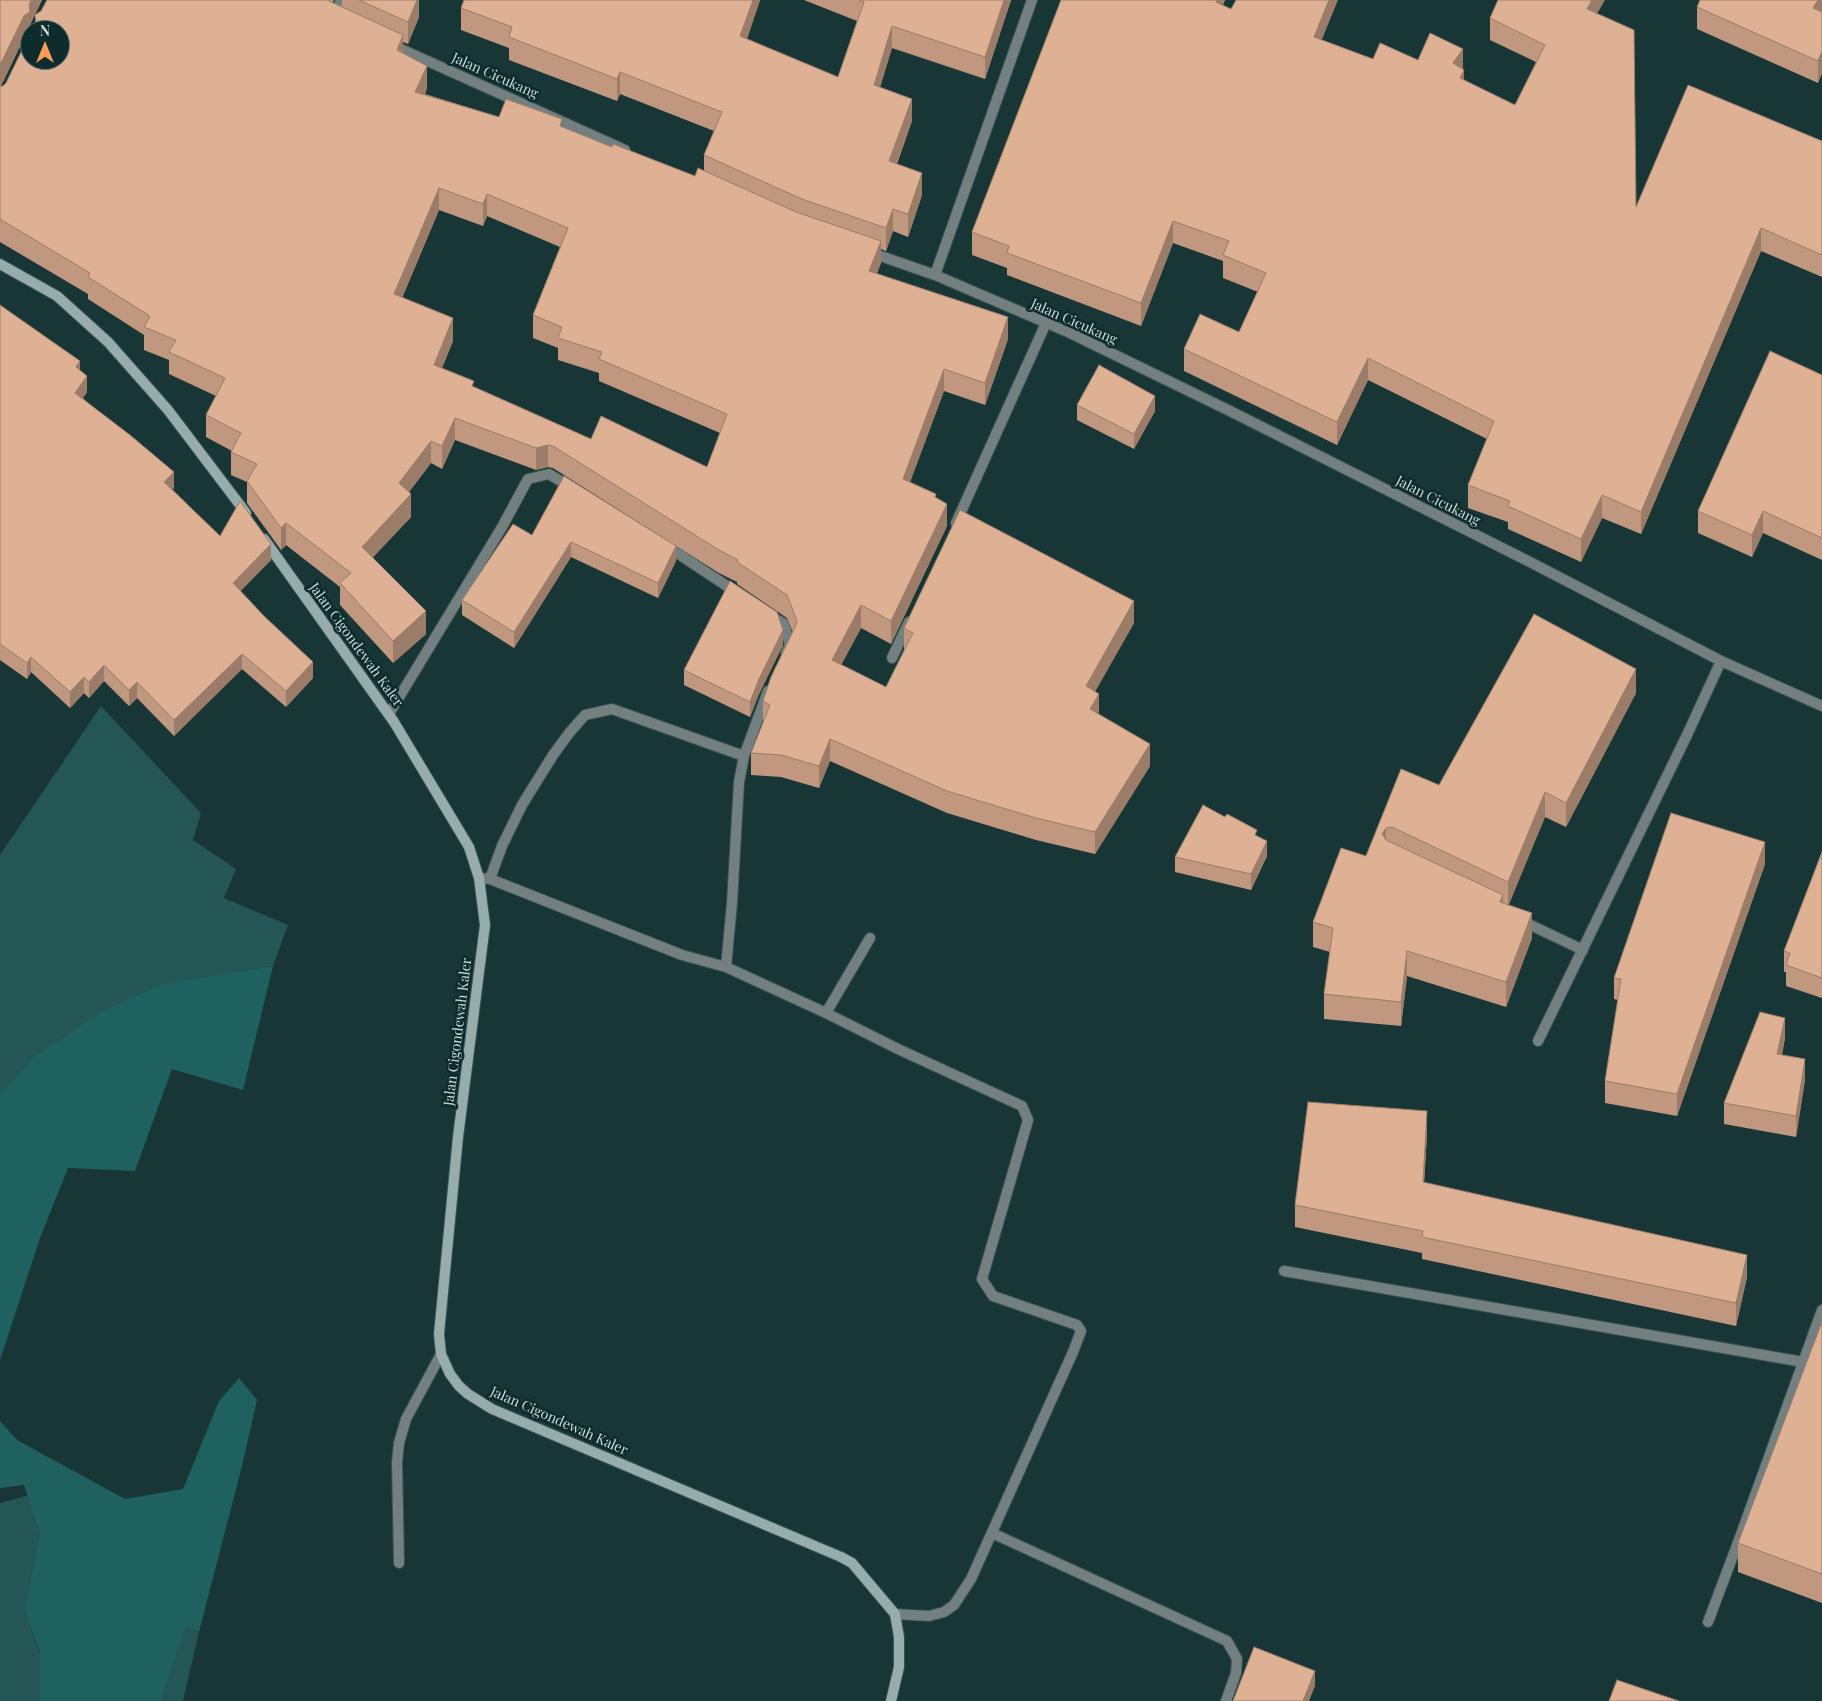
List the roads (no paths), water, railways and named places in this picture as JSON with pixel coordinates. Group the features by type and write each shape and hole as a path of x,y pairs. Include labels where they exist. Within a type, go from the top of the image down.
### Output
{"main road":[{"name":"Jalan Cigondewah Kaler","path":"0,264 57,296 108,342 168,410 255,527 389,714 430,779 469,848 479,878 485,925 458,1137 439,1334 441,1354 450,1374 468,1394 492,1409 842,1557 861,1572 895,1614"},
{"path":"891,1701 899,1667 895,1614"}],"street":[{"path":"333,18 341,0"},
{"path":"935,275 1032,0"},
{"name":"Jalan Cicukang","path":"378,38 637,155"},
{"name":"Jalan Cicukang","path":"863,250 935,275 1070,333 1528,561 1721,661 1822,706"},
{"path":"954,529 1046,323"},
{"path":"389,714 502,527 528,479 549,474 582,494"},
{"path":"657,540 744,597"},
{"path":"759,608 783,624 788,634 790,644 783,662"},
{"path":"892,658 913,615"},
{"path":"1538,1041 1721,661"},
{"path":"726,967 740,782 744,756 765,696 774,679"},
{"path":"490,879 502,846 522,806 554,755 585,715 612,709 744,756"},
{"path":"479,878 490,879 682,955 726,967 1022,1106 1028,1120 982,1279 993,1296 1077,1325 1081,1331 992,1533 970,1579 954,1605 944,1612 929,1616 895,1614"},
{"path":"1512,916 1583,950"},
{"path":"826,1013 870,938"},
{"path":"1284,1272 1804,1362"},
{"path":"1708,1622 1822,1310"},
{"path":"399,1563 397,1462 399,1443 406,1419 441,1354"},
{"path":"992,1533 1227,1641 1237,1659 1236,1673 1226,1701"}]}
